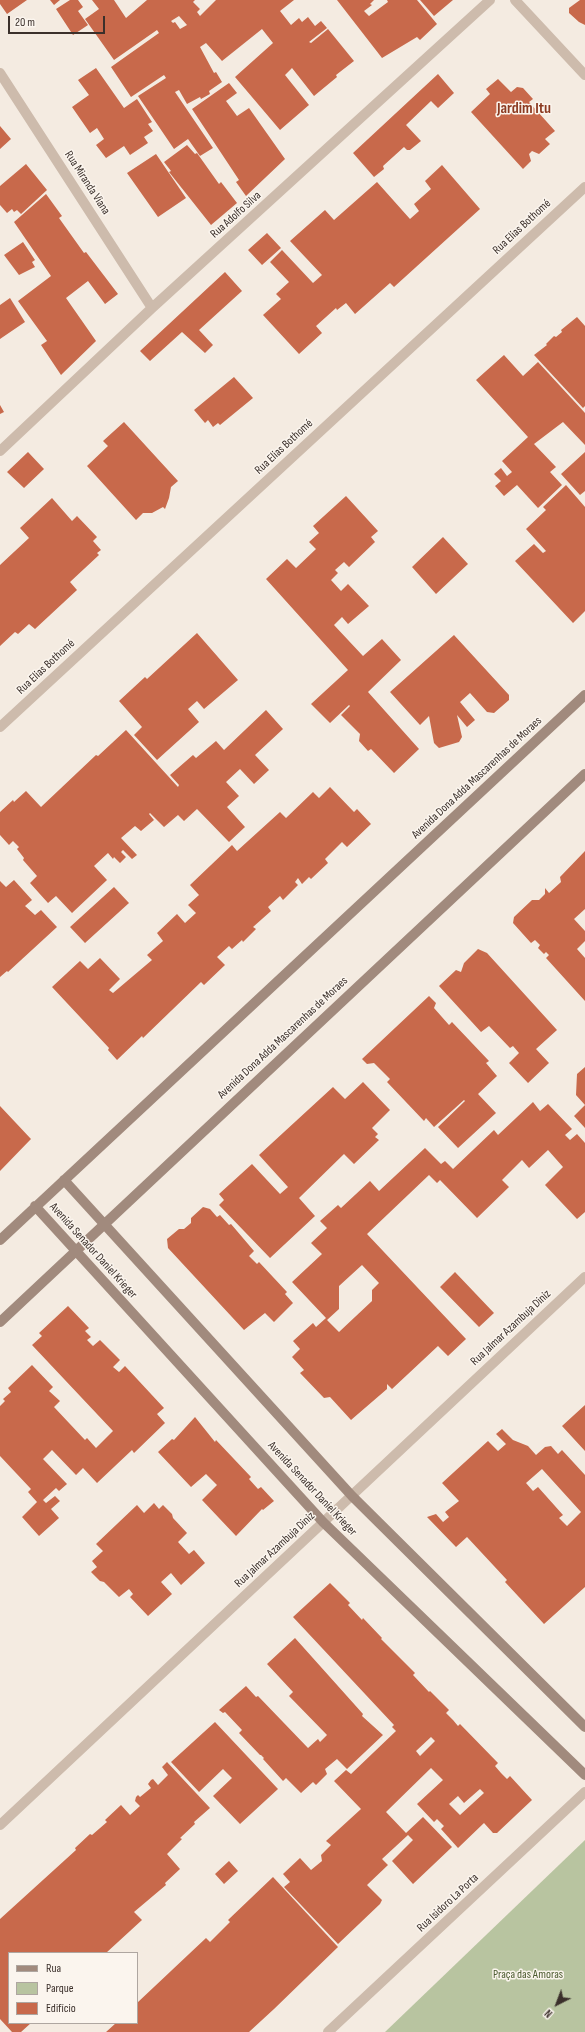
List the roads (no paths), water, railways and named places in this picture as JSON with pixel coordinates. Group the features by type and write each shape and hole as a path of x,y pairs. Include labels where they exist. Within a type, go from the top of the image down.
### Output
{"main road":[{"name":"Avenida Dona Adda Mascarenhas de Moraes","path":"0,1240 585,695"},
{"name":"Avenida Dona Adda Mascarenhas de Moraes","path":"0,1322 585,774"},
{"name":"Avenida Senador Daniel Krieger","path":"64,1180 352,1496 585,1728"},
{"name":"Avenida Senador Daniel Krieger","path":"35,1206 323,1522 585,1775"}],"street":[{"name":"Rua Adolfo Silva","path":"0,450 152,308 490,0"},
{"path":"515,0 585,75"},
{"name":"Rua Miranda Viana","path":"0,73 152,308"},
{"name":"Rua Elias Bothomé","path":"0,727 585,187"},
{"name":"Rua Jalmar Azambuja Diniz","path":"0,1825 585,1277"},
{"name":"Rua Isidoro La Porta","path":"328,2032 585,1792"}],"district":[{"name":"Jardim Itu","path":"524,109"}],"park label":[{"name":"Praça das Amoras","path":"528,1975"}]}
